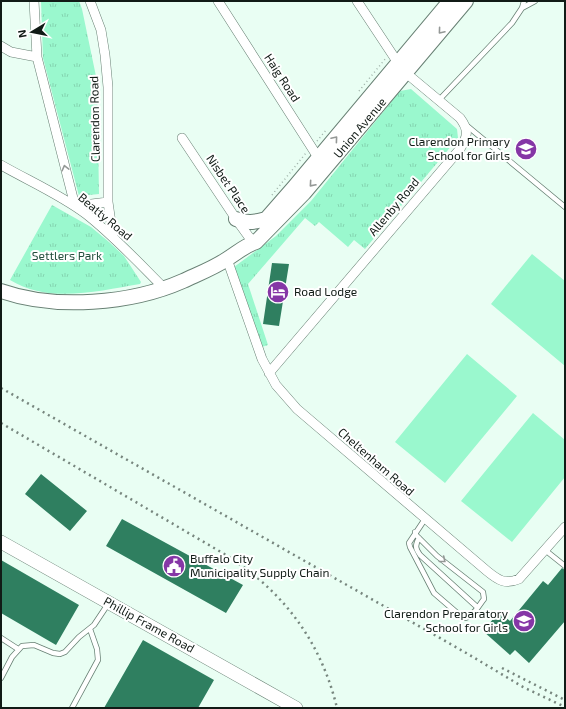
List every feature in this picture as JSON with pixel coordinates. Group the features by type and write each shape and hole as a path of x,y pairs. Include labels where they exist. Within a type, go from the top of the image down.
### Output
{"main road":[{"name":"Union Avenue","path":"251,241 266,218 319,158 450,1"},
{"name":"Union Avenue","path":"398,62 466,1"},
{"name":"Union Avenue","path":"1,291 29,299 77,303 122,298 164,288 182,281 227,259 251,241 304,193 319,158"},
{"path":"236,219 251,222 266,218"}],"street":[{"path":"34,1 37,58 75,206 108,202"},
{"name":"Clarendon Road","path":"90,1 101,30 108,87 108,202 114,238"},
{"name":"Haig Road","path":"218,1 319,158"},
{"path":"357,1 398,62 466,125"},
{"path":"1,46 11,52 37,58"},
{"name":"Allenby Road","path":"269,373 460,148 466,139 466,125"},
{"name":"Nisbet Place","path":"182,138 251,241"},
{"name":"Beatty Road","path":"1,165 75,206 87,215 114,238 164,288"},
{"name":"Cheltenham Road","path":"227,259 262,359 269,373 285,396 297,409 498,580 513,582 519,579 565,527"},
{"name":"Phillip Frame Road","path":"1,542 293,707"}],"lane":[{"path":"439,100 512,23 522,8 524,1"},
{"path":"522,8 535,1"},
{"path":"466,125 565,207"},
{"path":"415,532 437,556 483,592 484,599 470,616 463,618 434,593 410,547 409,543 415,532 425,519"},
{"path":"419,538 416,547 420,555 477,607"},
{"path":"545,550 565,566"},
{"path":"1,678 18,649 22,646 28,644 34,645 53,653 60,654 70,648 79,637 90,629 109,602"},
{"path":"72,708 98,660 97,649 90,629"},
{"path":"1,638 18,649"}],"path":[{"path":"357,93 398,62"},
{"path":"271,196 300,159 319,158 331,125"}],"green space":[{"path":"41,1 79,1 82,9 97,81 99,194 79,196 43,58"},
{"path":"411,89 457,129 458,138 365,249 354,240 348,247 319,222 315,226 305,218 248,284 268,345 262,347 234,267 276,236 311,201 400,91"},
{"name":"Settlers Park","path":"52,205 91,227 109,242 124,256 141,282 140,284 91,292 57,294 41,292 10,280"},
{"path":"532,254 565,281 565,366 491,304"},
{"path":"467,354 517,396 445,483 395,442"},
{"path":"533,413 565,440 565,477 512,542 461,501"}],"building":[{"name":"Road Lodge","path":"272,263 289,264 279,326 263,324"},
{"path":"41,474 87,511 70,531 25,494"},
{"name":"Buffalo City Municipality Supply Chain","path":"122,519 243,585 226,613 106,546"},
{"path":"1,560 79,605 56,645 1,613"},
{"path":"562,568 565,570 565,621 529,663 515,650 510,655 483,631 499,612 510,621 543,581 548,585"},
{"path":"143,640 214,680 198,708 104,708"}],"railway":[{"path":"1,388 468,654 523,687 565,707"},
{"path":"1,423 226,555 257,577 288,608 309,638 326,672 337,708"},
{"path":"502,668 565,700"}],"place":[{"name":"Clarendon Primary School for Girls","path":"526,149"},
{"name":"Road Lodge","path":"278,292"},
{"name":"Buffalo City Municipality Supply Chain","path":"174,566"},
{"name":"Clarendon Preparatory School for Girls","path":"524,621"}]}
